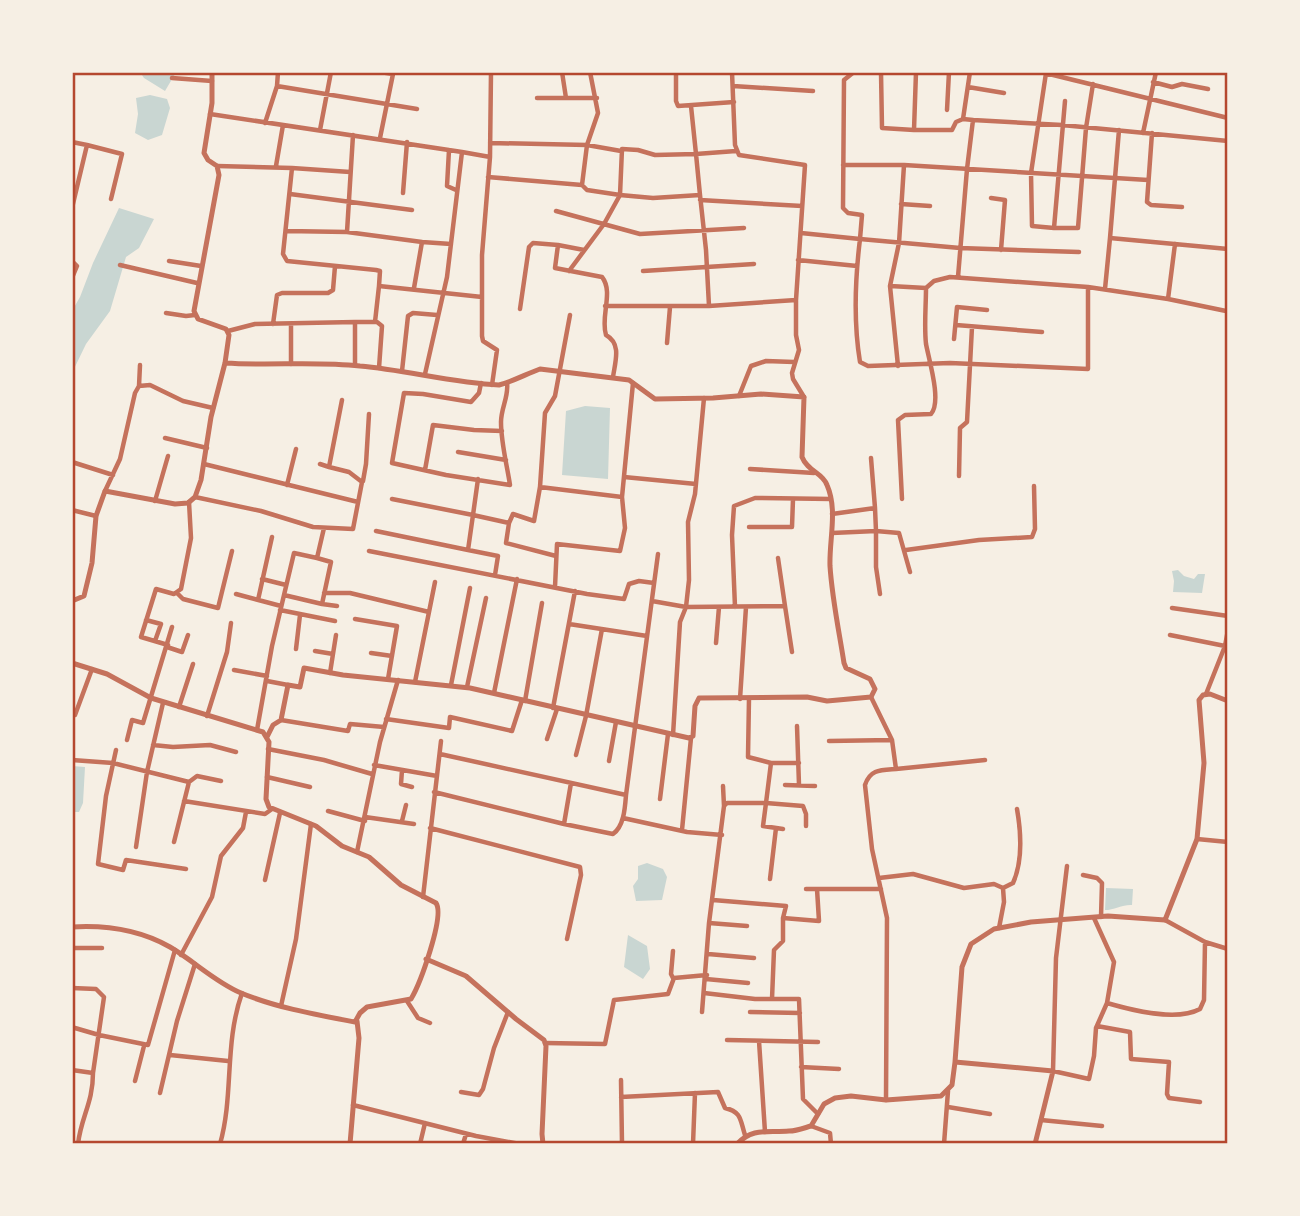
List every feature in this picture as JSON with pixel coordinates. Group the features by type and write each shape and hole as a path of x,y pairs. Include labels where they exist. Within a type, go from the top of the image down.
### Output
{"street":[{"path":"212,72 210,114 204,153 216,166 276,166 350,172"},
{"path":"265,123 277,86 278,72"},
{"path":"320,130 331,72"},
{"path":"380,72 393,73 380,139"},
{"path":"491,72 490,157 482,255 482,336 484,341 497,350 492,385"},
{"path":"562,72 566,98"},
{"path":"582,185 587,145 598,113 590,72"},
{"path":"676,72 676,105 734,102"},
{"path":"732,72 736,151 739,155 806,164 796,300 799,350 794,362 793,379 804,397 802,457 806,467 827,484 832,514 830,565 844,663 846,668 870,679 875,689 871,697"},
{"path":"855,72 844,80 843,208 848,213 862,215 855,317 860,362 868,366 969,364 1088,369 1088,287"},
{"path":"881,72 883,128 952,130 956,122 963,119 1062,125 1228,141"},
{"path":"914,130 916,72"},
{"path":"947,110 949,72"},
{"path":"963,119 970,72"},
{"path":"1093,85 1086,128 1078,228 1030,225 1031,173 1044,72 1071,75 1093,85 1148,100 1228,117"},
{"path":"1143,132 1156,72"},
{"path":"172,78 212,81"},
{"path":"1153,82 1172,87 1182,84 1208,89"},
{"path":"277,86 417,109"},
{"path":"733,86 813,91"},
{"path":"968,87 1004,93"},
{"path":"537,98 597,98"},
{"path":"1054,228 1065,101"},
{"path":"691,106 709,306"},
{"path":"210,114 407,142 490,157"},
{"path":"958,276 973,120"},
{"path":"276,166 283,125"},
{"path":"1105,289 1119,130"},
{"path":"1152,133 1146,199 1148,204 1182,207"},
{"path":"347,232 353,135"},
{"path":"72,142 122,154 111,200"},
{"path":"403,193 407,142"},
{"path":"490,144 587,145 665,155 736,151"},
{"path":"72,208 87,145"},
{"path":"449,150 447,186 456,190"},
{"path":"569,271 604,224 620,195 621,150"},
{"path":"425,374 444,292 462,152"},
{"path":"843,165 1148,180"},
{"path":"216,166 219,175 194,305 198,319 228,331 255,324 380,323 382,330 379,368"},
{"path":"898,366 890,286 899,243 904,166"},
{"path":"292,169 283,254 287,261 380,271 375,322"},
{"path":"488,177 582,185 587,191 620,195 653,198 700,197 802,206"},
{"path":"290,194 412,210"},
{"path":"991,198 1005,200 1001,250"},
{"path":"901,205 930,206"},
{"path":"556,211 640,234 744,228"},
{"path":"286,231 347,232 451,244"},
{"path":"801,233 960,248 1079,252"},
{"path":"1110,238 1228,249"},
{"path":"414,288 422,242"},
{"path":"520,309 529,247 533,243 584,250"},
{"path":"1168,299 1175,244"},
{"path":"558,245 555,268 602,276 607,285 604,328 606,335 613,339 616,345 613,377"},
{"path":"799,260 857,266"},
{"path":"72,261 77,266 72,278"},
{"path":"169,261 201,266"},
{"path":"643,271 754,264"},
{"path":"120,265 197,283"},
{"path":"273,324 277,295 328,293 333,290 335,266"},
{"path":"902,499 898,420 905,415 933,412 935,406 933,364 926,344 926,289 934,281 958,276 1088,287 1226,311"},
{"path":"379,286 482,296"},
{"path":"890,286 926,289"},
{"path":"605,306 709,306 796,300"},
{"path":"954,338 958,306 987,310"},
{"path":"667,343 670,307"},
{"path":"166,313 195,315"},
{"path":"402,371 408,316 413,313 437,315"},
{"path":"556,556 506,543 513,513 534,521 540,487 545,413 555,396 570,315"},
{"path":"355,322 355,365"},
{"path":"291,324 291,364"},
{"path":"956,325 1042,332"},
{"path":"959,476 960,428 967,422 972,327"},
{"path":"105,491 155,502 180,504 195,497 225,363 228,331"},
{"path":"739,396 751,366 766,361 794,362"},
{"path":"225,363 355,365 492,385 507,383 540,369 613,377 633,383 654,399 761,394 804,397"},
{"path":"72,601 84,596 92,563 96,516 120,459 135,393 139,386 140,365"},
{"path":"481,383 479,393 471,402 404,393 392,463 510,485 502,430 507,383"},
{"path":"555,587 557,544 620,551 625,528 622,497 633,383"},
{"path":"139,386 150,385 183,401 213,408"},
{"path":"660,799 670,734 680,622 686,607 690,580 688,522 696,484 704,398"},
{"path":"330,467 342,400"},
{"path":"195,497 261,511 301,524 353,529 366,464 369,414"},
{"path":"425,470 433,425 502,430"},
{"path":"165,438 207,448"},
{"path":"287,485 296,449"},
{"path":"458,452 506,460"},
{"path":"155,502 168,456"},
{"path":"871,458 876,567 880,594"},
{"path":"72,462 113,475"},
{"path":"204,464 358,502"},
{"path":"320,464 349,472 362,482"},
{"path":"750,469 815,473"},
{"path":"624,477 696,484"},
{"path":"468,550 478,479"},
{"path":"905,551 979,540 1032,537 1035,529 1034,486"},
{"path":"540,487 622,497"},
{"path":"735,607 732,535 734,506 755,498 831,499"},
{"path":"391,499 509,523"},
{"path":"749,527 792,527 793,499"},
{"path":"177,593 181,589 191,538 189,502"},
{"path":"832,514 875,508"},
{"path":"72,510 96,516"},
{"path":"317,558 324,528"},
{"path":"376,531 498,556 495,575"},
{"path":"832,533 899,533 910,572"},
{"path":"258,600 272,537"},
{"path":"188,635 182,652 141,637 156,589 218,607 232,551"},
{"path":"369,551 624,599 629,584 639,581 654,583"},
{"path":"257,730 294,553 331,562 322,604"},
{"path":"434,792 565,824 613,834 617,831 626,795 658,554"},
{"path":"778,558 792,652"},
{"path":"262,579 286,585"},
{"path":"494,693 517,579"},
{"path":"415,682 435,582"},
{"path":"451,685 470,588"},
{"path":"547,739 555,709 575,591"},
{"path":"324,593 350,593 429,612"},
{"path":"236,594 300,615 335,621"},
{"path":"284,595 337,606"},
{"path":"467,687 486,598"},
{"path":"652,601 686,607 785,606"},
{"path":"386,719 449,728 450,717 512,731 523,701 542,603"},
{"path":"716,643 719,607"},
{"path":"740,699 746,607"},
{"path":"1172,608 1228,616"},
{"path":"296,649 300,615"},
{"path":"355,619 397,626 388,679"},
{"path":"146,620 161,624 155,641"},
{"path":"207,717 225,659 231,623"},
{"path":"569,624 648,636"},
{"path":"127,740 132,720 143,723 172,628"},
{"path":"576,755 586,716 601,629"},
{"path":"1165,920 1197,839 1204,763 1199,701 1206,694 1225,646 1228,630"},
{"path":"330,673 336,635"},
{"path":"1170,635 1225,646"},
{"path":"315,651 333,654"},
{"path":"370,653 392,656"},
{"path":"72,663 126,682 163,703 257,730 267,737"},
{"path":"178,708 193,664"},
{"path":"75,715 92,668"},
{"path":"233,670 300,687 304,668 467,687 586,716 691,737"},
{"path":"357,852 374,765 398,680"},
{"path":"281,719 288,685"},
{"path":"1206,694 1228,701"},
{"path":"682,830 691,737 699,698 807,696 827,701 871,697"},
{"path":"871,697 892,740 895,769"},
{"path":"749,698 748,757 771,763 799,763"},
{"path":"136,847 147,772 163,703"},
{"path":"350,1144 359,1038 357,1021 360,1013 367,1007 407,1001 413,995 437,926 439,912 436,903 401,885 369,857 335,841 311,824 272,809 266,799 267,737 273,724 281,719 348,731 349,724 384,727"},
{"path":"609,761 616,722"},
{"path":"797,726 799,785"},
{"path":"829,741 892,740"},
{"path":"423,897 442,741"},
{"path":"153,745 210,745 236,752"},
{"path":"268,749 324,760 372,774"},
{"path":"116,750 98,863 122,870 126,860 186,870"},
{"path":"440,754 626,795"},
{"path":"72,760 113,763 189,782"},
{"path":"886,1100 887,918 872,849 865,785 873,772 985,760"},
{"path":"771,763 763,826 783,829"},
{"path":"374,765 437,776"},
{"path":"402,770 401,784 411,787"},
{"path":"174,842 189,782 197,776 221,781"},
{"path":"266,777 310,787"},
{"path":"565,824 571,783"},
{"path":"785,785 815,786"},
{"path":"702,1012 709,923 722,835 723,786"},
{"path":"184,801 265,814 272,809"},
{"path":"724,806 727,803 803,806 806,827"},
{"path":"402,821 406,805"},
{"path":"1003,888 1013,883 1017,870 1020,853 1017,809"},
{"path":"328,811 365,819 414,824"},
{"path":"181,955 212,897 222,856 243,828 246,812"},
{"path":"265,880 280,813"},
{"path":"622,818 722,835"},
{"path":"281,1006 296,939 311,824"},
{"path":"430,828 580,867 581,875 567,939"},
{"path":"771,879 776,828"},
{"path":"1197,839 1228,842"},
{"path":"1035,1144 1053,1071 1054,990 1059,921 1062,921 1067,866"},
{"path":"879,878 913,874 964,888 994,884 1003,888"},
{"path":"955,1062 1053,1071 1089,1079 1097,1026 1107,1003 1114,962 1098,917 1101,883 1097,878 1083,875"},
{"path":"999,928 1004,902 1003,888"},
{"path":"806,889 881,889"},
{"path":"783,918 819,921 817,889"},
{"path":"713,900 786,906 783,941 774,950 772,999"},
{"path":"944,1144 948,1091 955,1062 962,967 971,944 994,929 1031,922 1098,917 1165,920 1205,942 1228,949"},
{"path":"709,923 747,926"},
{"path":"72,927 93,926 139,933 175,950 242,993 281,1006 357,1021"},
{"path":"1107,1003 1150,1013 1180,1013 1200,1009 1203,1000 1205,942"},
{"path":"72,948 102,948"},
{"path":"135,1082 175,950"},
{"path":"426,959 466,976 545,1043 605,1044 613,1002 668,994 673,978 673,951"},
{"path":"708,954 754,958"},
{"path":"160,1093 177,1021 195,964"},
{"path":"673,978 706,977 748,983"},
{"path":"72,988 96,989 102,993 103,1009 93,1073 93,1094 80,1129 78,1144"},
{"path":"220,1144 231,1031 242,993"},
{"path":"704,993 751,999 799,999 803,1099 818,1114"},
{"path":"407,1001 418,1018 430,1023"},
{"path":"461,1092 479,1095 483,1089 494,1048 508,1012"},
{"path":"750,1012 800,1013"},
{"path":"1097,1026 1130,1032 1131,1059 1169,1062 1169,1098 1200,1102"},
{"path":"75,1028 144,1046"},
{"path":"727,1040 818,1042"},
{"path":"759,1041 765,1132"},
{"path":"543,1144 545,1043"},
{"path":"170,1055 228,1061"},
{"path":"801,1067 839,1069"},
{"path":"72,1070 93,1073"},
{"path":"621,1080 622,1144"},
{"path":"811,1126 824,1104 835,1098 936,1098 948,1091"},
{"path":"692,1144 695,1093"},
{"path":"621,1097 720,1093 725,1108 738,1114 745,1135"},
{"path":"353,1105 466,1134 520,1144"},
{"path":"948,1107 990,1114"},
{"path":"1041,1120 1102,1126"},
{"path":"420,1144 425,1123"},
{"path":"737,1144 745,1135 792,1131 811,1126 830,1133 831,1144"},
{"path":"463,1144 466,1134"}],"shaded area":[{"path":"140,72 175,74 165,91 144,78"},
{"path":"150,95 167,99 170,108 162,135 148,140 135,133 138,114 136,98"},
{"path":"119,208 154,219 139,248 126,257 110,311 86,344 72,373 72,311"},
{"path":"585,406 610,408 608,479 562,475 566,411"},
{"path":"1178,570 1184,576 1194,579 1198,574 1205,574 1202,593 1173,592 1172,571"},
{"path":"72,766 85,767 83,803 79,812 72,812"},
{"path":"647,863 663,869 667,877 662,900 636,901 633,886 638,879 638,866"},
{"path":"1106,888 1133,889 1132,905 1105,910"},
{"path":"628,935 647,946 650,969 643,979 624,967"}]}
